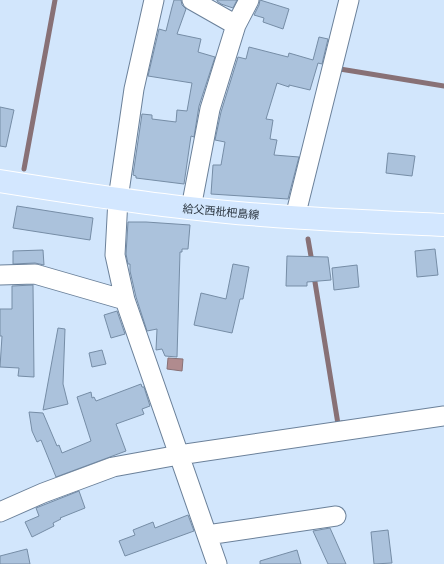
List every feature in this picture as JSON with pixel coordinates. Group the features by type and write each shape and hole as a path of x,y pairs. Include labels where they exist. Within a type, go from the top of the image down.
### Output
{"main road":[{"name":"給父西枇杷島線","path":"0,181 118,199 191,208 295,218 444,225"}],"street":[{"path":"154,0 134,89 118,199 116,256 125,300 217,564"},
{"path":"192,0 236,25"},
{"path":"191,208 210,109 236,25 249,0"},
{"path":"295,218 349,0"},
{"path":"0,275 35,274 125,300"},
{"path":"0,512 43,493 113,466 444,416"},
{"path":"207,535 336,516"}],"shaded area":[{"path":"168,358 183,359 182,371 167,369"}],"building":[{"path":"174,0 181,0 182,5 186,9 177,34 201,39 198,52 215,57 199,106 194,137 191,136 184,184 136,178 136,176 133,175 142,114 152,115 152,119 176,122 177,110 187,111 192,83 148,76 159,29 166,31"},
{"path":"217,0 237,0 233,8 221,4"},
{"path":"260,0 289,9 283,29 263,22 264,18 254,15"},
{"path":"319,37 328,39 322,64 318,63 310,90 289,85 289,87 277,83 266,119 273,120 270,139 277,140 274,155 299,157 288,199 211,194 213,165 221,165 225,142 215,140 221,112 238,57 246,59 249,47 288,57 289,53 313,60"},
{"path":"0,107 14,110 6,147 0,146"},
{"path":"388,153 415,156 412,176 386,173"},
{"path":"17,206 93,218 90,240 13,228"},
{"path":"128,222 190,225 188,249 182,249 182,252 180,252 177,357 165,356 162,349 156,350 157,329 147,331 136,297 130,271 130,264 128,264 126,254"},
{"path":"435,249 438,275 417,277 415,251"},
{"path":"43,250 44,265 35,263 13,264 13,251"},
{"path":"287,256 328,257 331,280 307,282 307,286 286,286"},
{"path":"233,264 249,267 243,299 240,299 232,333 194,325 201,293 226,299"},
{"path":"357,265 359,287 334,290 332,268"},
{"path":"33,285 34,377 18,376 19,368 0,367 2,336 0,336 0,309 12,309 12,286"},
{"path":"117,311 125,334 111,338 104,315"},
{"path":"58,328 65,329 63,384 68,404 43,410"},
{"path":"102,350 106,364 92,367 89,353"},
{"path":"141,384 142,387 144,387 150,406 142,409 144,414 116,424 126,451 56,477 41,440 37,442 32,431 29,412 43,413 57,446 59,445 62,453 91,441 77,397 91,392 92,398 94,397 96,401"},
{"path":"79,491 85,508 60,518 61,519 53,523 54,526 32,537 25,522 39,516 36,508"},
{"path":"188,515 194,531 125,556 119,541 135,535 133,530 153,522 155,528"},
{"path":"330,528 346,564 328,564 313,531"},
{"path":"388,530 392,563 374,564 371,532"},
{"path":"27,549 30,564 0,564 0,556"},
{"path":"297,550 301,564 260,564 260,561"}],"waterway":[{"path":"24,169 55,0"},
{"path":"340,69 444,86"},
{"path":"308,239 312,262"},
{"path":"314,276 338,424 342,423"}]}
